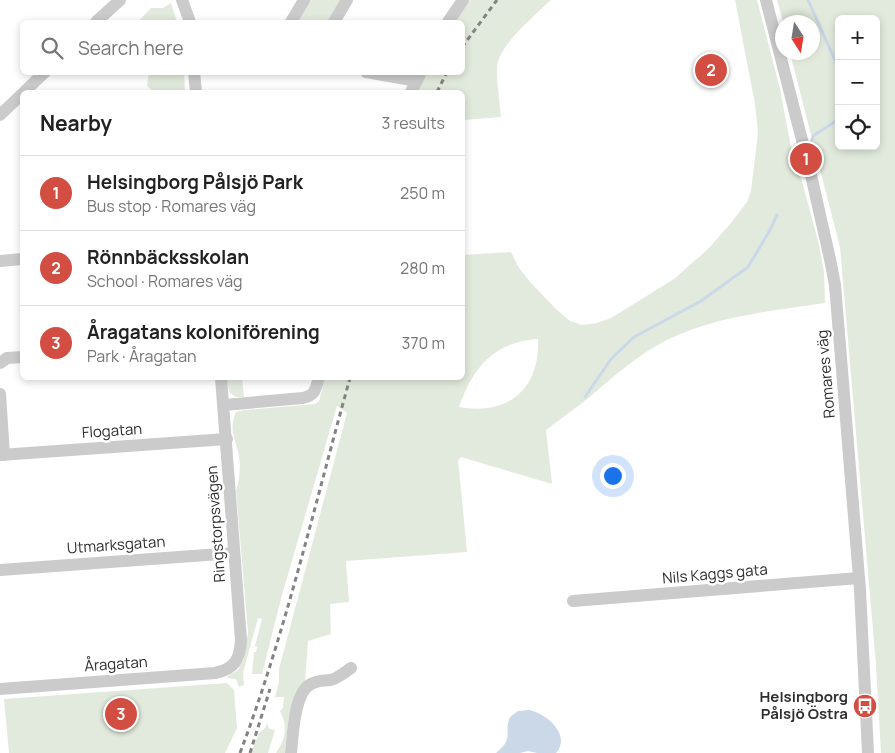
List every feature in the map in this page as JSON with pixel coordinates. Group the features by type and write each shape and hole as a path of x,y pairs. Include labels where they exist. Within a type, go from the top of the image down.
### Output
{"street":[{"path":"98,20 120,0"},
{"path":"182,0 189,20"},
{"path":"190,0 190,20"},
{"path":"292,20 304,0"},
{"path":"335,20 347,0"},
{"path":"449,20 463,0"},
{"name":"Romares väg","path":"766,0 811,175 835,285 859,578 868,753"},
{"path":"26,90 42,75"},
{"path":"194,75 196,90"},
{"path":"381,75 416,82"},
{"path":"0,115 20,96"},
{"path":"0,261 20,260"},
{"path":"0,363 7,358 20,356"},
{"name":"Ringstorpsvägen","path":"222,380 241,640 238,657 233,666"},
{"path":"224,405 311,396 318,380"},
{"path":"0,394 2,455"},
{"name":"Flogatan","path":"2,455 227,439"},
{"name":"Utmarksgatan","path":"0,570 234,553"},
{"name":"Nils Kaggs gata","path":"573,601 859,578"},
{"name":"Åragatan","path":"0,689 215,673 227,670 233,666"},
{"path":"291,753 295,717 301,692 309,684 317,681 332,680 351,668"}],"shaded area":[{"path":"308,0 343,0 332,20 297,20"},
{"path":"470,0 551,0 513,37 501,54 497,73 501,117 465,120 465,90 418,90 426,75 465,75 465,20 456,20"},
{"path":"735,0 757,0 780,89 794,163 802,181 819,245 824,272 825,303 723,320 665,341 644,354 546,430 552,484 461,457 458,461 467,552 346,561 349,602 330,604 331,634 308,641 305,682 295,696 292,705 285,753 276,753 285,732 280,711 283,708 284,697 275,697 279,682 279,669 347,413 337,406 282,595 262,674 252,674 254,652 256,652 257,647 255,646 262,619 258,618 243,673 244,685 239,687 236,679 227,678 238,670 244,659 248,632 236,491 240,461 233,427 236,412 315,404 319,401 324,380 465,380 465,255 511,252 519,268 531,283 570,321 582,325 597,323 611,318 674,279 708,249 731,223 747,202 751,191 758,133 755,104","holes":["538,339 537,357 527,385 518,395 506,403 477,409 459,407 471,380 487,359 509,345"]},
{"path":"777,0 895,0 895,753 881,753 876,665 840,247 792,60 820,60 820,15 781,15"},
{"path":"171,3 176,20 140,20 151,8 163,8"},
{"path":"149,75 184,75 185,90 152,90 147,86"},
{"path":"227,380 242,380 244,397 236,397 230,393"},
{"path":"227,683 234,690 237,728 225,753 9,753 4,699"},
{"path":"267,723 269,729 275,730 268,753 251,753 259,733 265,728"}],"water":[{"path":"529,710 543,715 559,732 560,746 556,753 528,751 496,753 502,748 507,739 510,717 518,711"}],"waterway":[{"path":"808,0 835,60"},
{"path":"812,140 813,136 835,122"},
{"path":"585,397 611,359 634,337 701,301 748,267 777,215"}],"railway":[{"path":"465,43 497,0"},
{"path":"438,90 446,75"},
{"path":"240,753 286,614 349,380"},
{"path":"250,753 270,689"}],"place":[{"name":"Rönnbäcksskolan","path":"711,70"},
{"name":"Helsingborg Pålsjö Park","path":"806,159"},
{"name":"Helsingborg Pålsjö Östra","path":"865,706"},
{"name":"Åragatans koloniförening","path":"121,714"}]}
